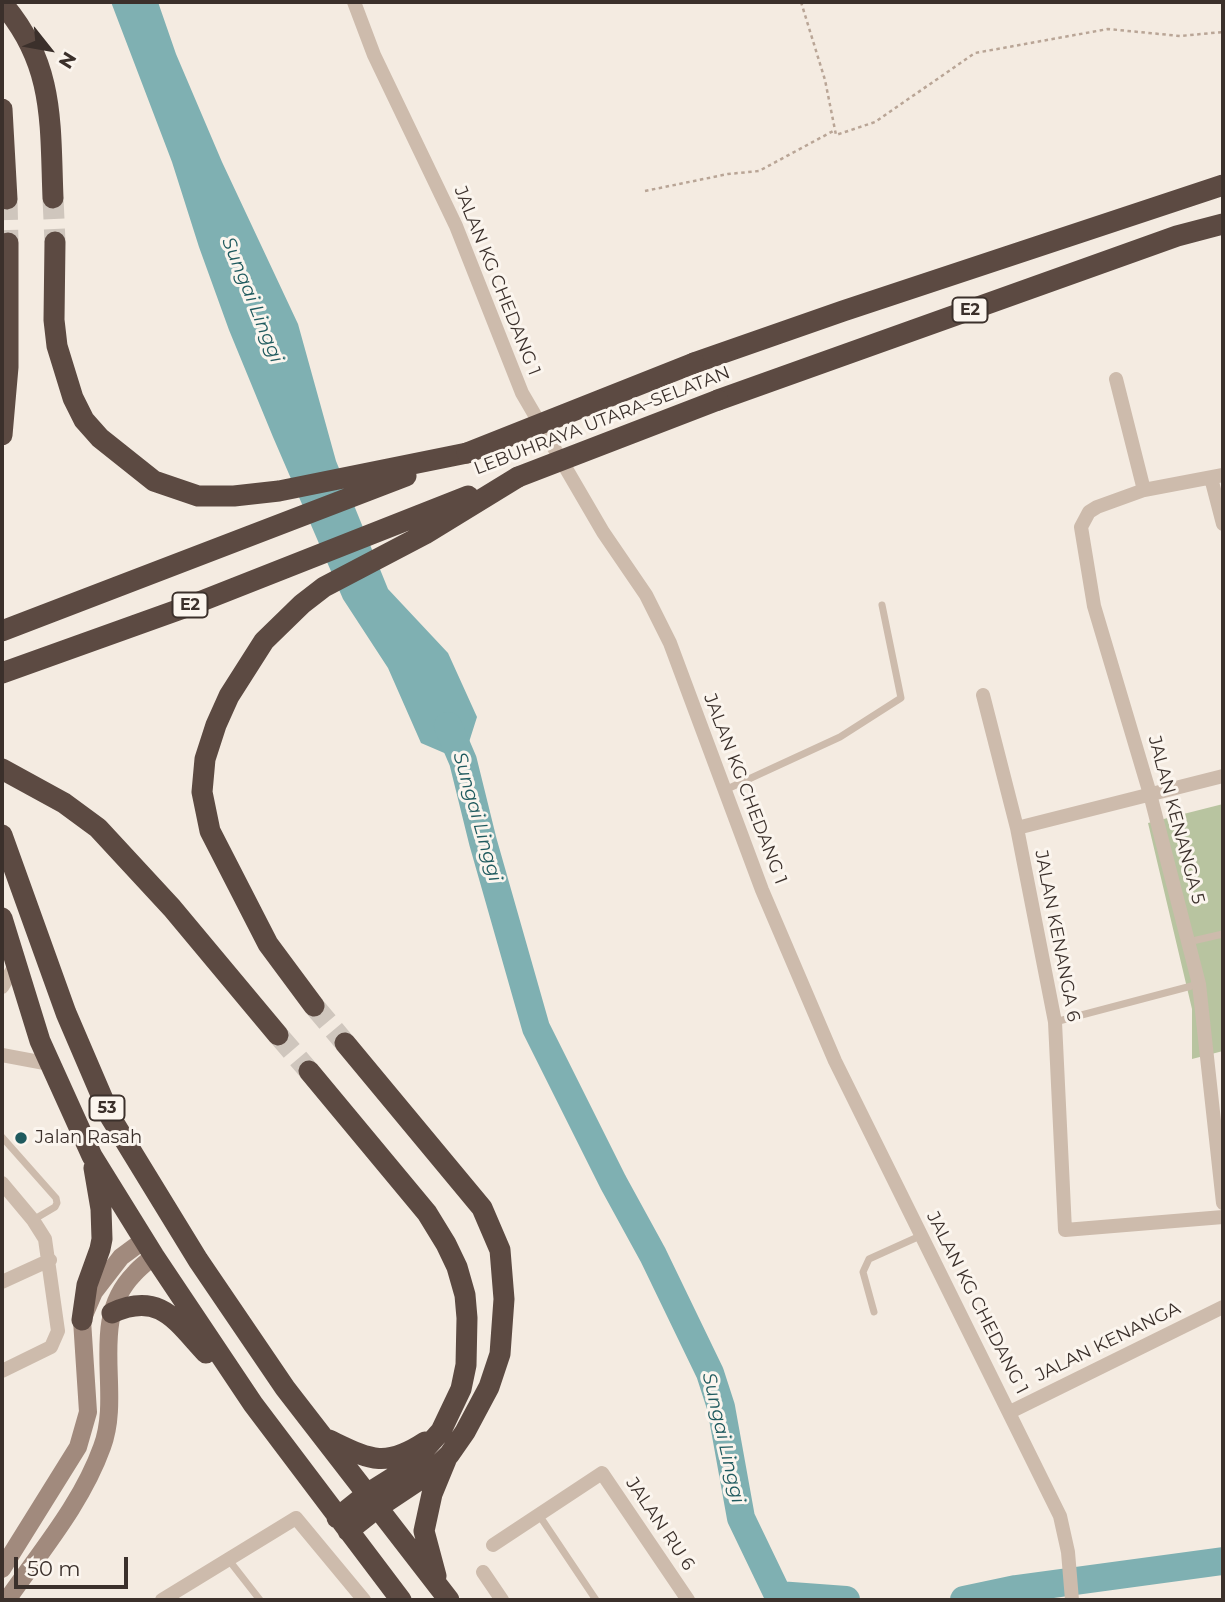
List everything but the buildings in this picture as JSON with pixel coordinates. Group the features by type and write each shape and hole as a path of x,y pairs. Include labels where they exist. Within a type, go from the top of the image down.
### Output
{"highway":[{"path":"2,3 17,21 33,48 45,82 50,112 53,198"},
{"path":"2,109 7,199"},
{"name":"LEBUHRAYA UTARA–SELATAN","path":"2,632 694,363 843,310 1223,185"},
{"name":"LEBUHRAYA UTARA–SELATAN","path":"2,673 314,558 718,400 1177,236 1223,224"},
{"path":"55,242 54,320 57,346 73,398 84,420 100,438 154,481 198,496 234,496 279,491 467,453"},
{"path":"2,435 9,367 9,243"},
{"path":"314,1006 268,944 210,831 202,792 205,759 216,725 235,686 264,641 283,621 324,587 425,534 518,477"},
{"path":"2,769 50,794 98,828 172,908 278,1034"},
{"name":"53","path":"2,835 45,957 111,1118 158,1198 285,1388 443,1593"},
{"name":"53","path":"2,918 15,966 50,1064 92,1156 153,1246 253,1404 401,1600"},
{"path":"345,1043 482,1208 500,1250 504,1299 500,1354 489,1387 465,1432 449,1455 432,1494 424,1531 443,1593"},
{"path":"309,1071 427,1213 457,1267 465,1295 467,1318 466,1366 461,1389 441,1431 407,1469 343,1525"},
{"path":"82,1320 87,1286 102,1239 101,1209 92,1156"},
{"path":"158,1198 153,1246 198,1260"},
{"path":"112,1313 127,1306 144,1304 164,1312 177,1322 253,1404"},
{"path":"324,1437 370,1459 389,1459 409,1453 441,1431"},
{"path":"372,1501 431,1472 449,1455"}],"main road":[{"path":"7,1600 88,1482 104,1444 110,1410 107,1346 112,1313 118,1296 153,1246"},
{"path":"5,1558 78,1447 88,1412 82,1320 94,1292 121,1257 153,1246"}],"street":[{"name":"JALAN KG CHEDANG 1","path":"350,2 456,226 522,393 603,532 646,595 670,643 762,890 835,1061 1060,1516 1068,1552 1072,1600"},
{"path":"1116,379 1144,490"},
{"path":"1217,477 1223,524"},
{"name":"JALAN KENANGA 5","path":"1217,477 1144,490 1097,506 1089,512 1081,527 1094,606 1150,794 1199,984 1223,1203"},
{"name":"JALAN KENANGA 6","path":"983,695 1017,828 1055,1022 1065,1230 1223,1217"},
{"path":"1017,828 1223,776"},
{"path":"2,987 15,966"},
{"path":"2,1055 50,1064"},
{"path":"2,1183 45,1239 58,1331 51,1347 2,1371"},
{"path":"2,1282 50,1260"},
{"name":"JALAN KENANGA","path":"1010,1412 1223,1307"},
{"name":"JALAN RU 6","path":"494,1545 602,1473 688,1600"},
{"path":"162,1600 296,1518 363,1600"},
{"path":"483,1572 502,1600"}],"lane":[{"path":"724,790 840,737 901,698 882,605"},
{"path":"1188,942 1223,934"},
{"path":"1055,1022 1199,984"},
{"path":"2,1137 56,1198 55,1207 33,1220"},
{"path":"874,1312 863,1272 869,1259 920,1236"},
{"path":"539,1515 596,1600"},
{"path":"228,1559 260,1600"}],"path":[{"path":"801,2 825,80 836,135 875,122 975,52 1108,29 1180,36 1223,32"},
{"path":"645,191 759,171 835,130"}],"green space":[{"path":"1223,804 1223,1051 1192,1059 1192,1009 1148,823"}],"water":[{"path":"111,2 158,2 176,54 222,162 298,324 336,461 388,589 448,653 477,717 463,761 421,743 388,668 343,599 229,330 172,162"}],"waterway":[{"name":"Sungai Linggi","path":"448,726 463,761 536,1028 613,1182 653,1255 710,1373 721,1407 741,1518 778,1595 783,1600"},
{"path":"964,1600 1016,1589 1223,1561"},
{"path":"778,1595 846,1600"}],"tunnel":[{"path":"53,198 55,242"},
{"path":"7,199 8,243"},
{"path":"314,1006 345,1043"},
{"path":"278,1035 309,1071"}],"place":[{"name":"Jalan Rasah","path":"21,1138"}]}
